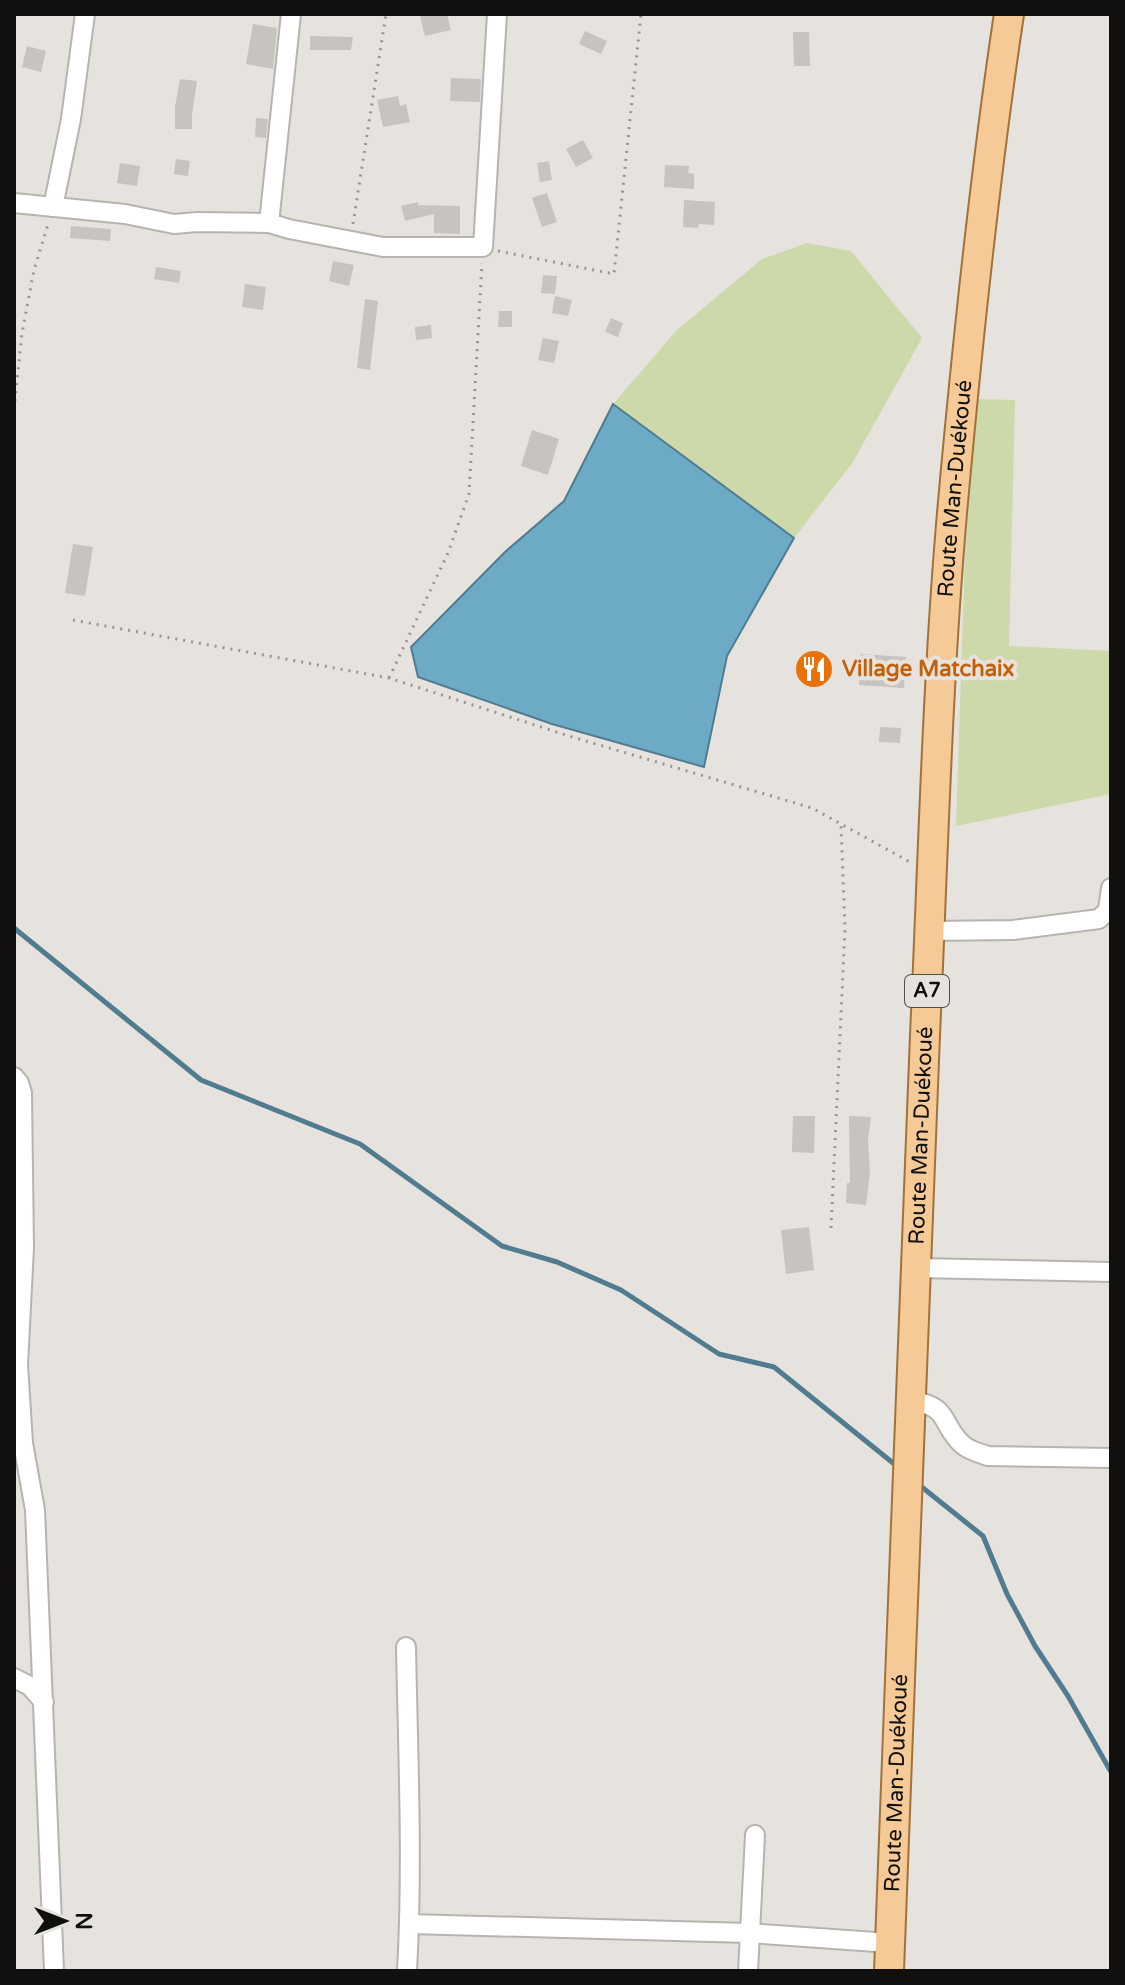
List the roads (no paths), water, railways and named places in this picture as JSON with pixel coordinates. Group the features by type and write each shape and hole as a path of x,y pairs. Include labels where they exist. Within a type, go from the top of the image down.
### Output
{"main road":[{"name":"Route Man-Duékoué","path":"889,1957 929,931 952,516 971,305 1009,14"}],"street":[{"path":"53,207 71,119 85,14"},
{"path":"269,223 291,14"},
{"path":"14,203 125,214 174,224 269,223 383,247 483,247 497,14"},
{"path":"929,931 1013,930 1099,919 1108,910 1111,888"},
{"path":"14,1077 22,1093 23,1154 24,1248 18,1365 23,1443 35,1510 54,1971"},
{"path":"916,1268 1111,1272"},
{"path":"910,1401 934,1407 962,1445 988,1456 1111,1458"},
{"path":"406,1647 409,1804 407,1971"},
{"path":"14,1678 30,1686 44,1702"},
{"path":"748,1971 755,1835"},
{"path":"409,1924 749,1933 889,1957"}],"water":[{"path":"613,404 794,538 727,656 704,767 552,724 418,677 411,647 505,552 564,501"}],"waterway":[{"path":"14,928 201,1080 360,1144 502,1246 557,1262 621,1290 719,1354 774,1367 898,1467"},
{"path":"918,1484 983,1536 1007,1594 1035,1646 1068,1696 1111,1772"}],"place":[{"name":"Village Matchaix","path":"814,669"}]}
